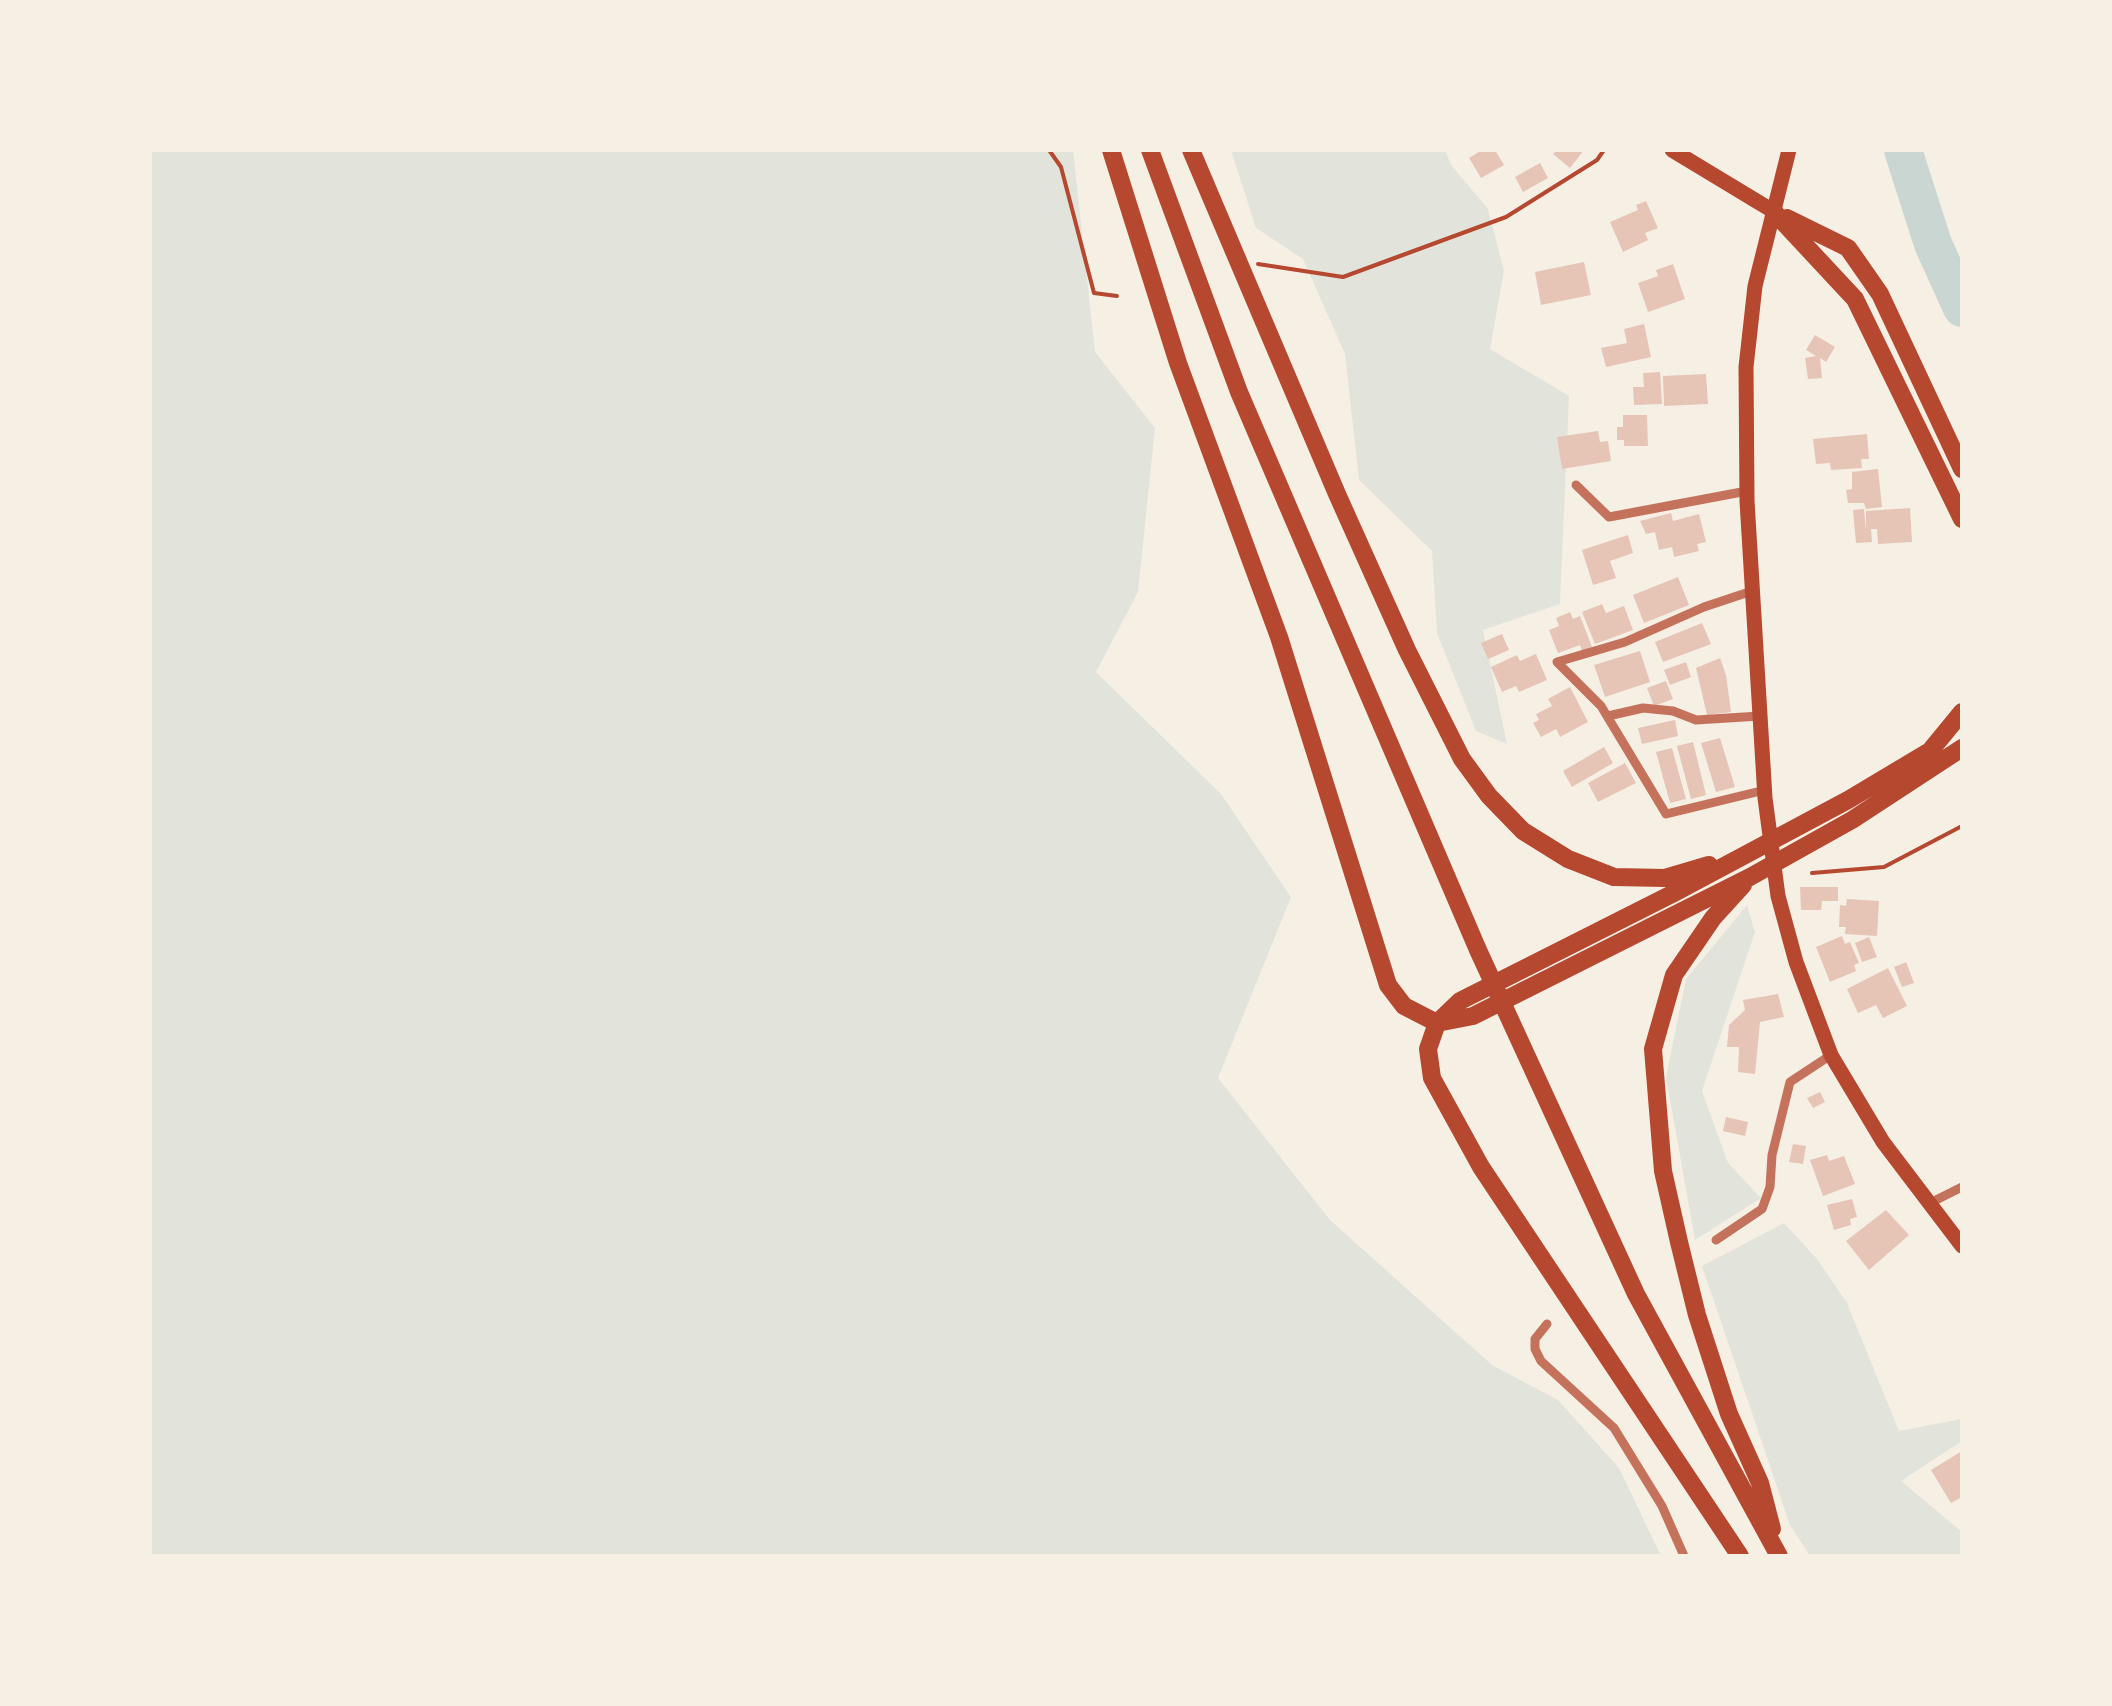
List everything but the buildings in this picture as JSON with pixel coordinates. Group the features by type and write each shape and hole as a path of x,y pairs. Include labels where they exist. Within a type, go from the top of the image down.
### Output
{"highway":[{"path":"1111,150 1178,363 1279,637 1388,985 1404,1006 1436,1022 1472,1016 1750,877 1852,820 1962,748"},
{"path":"1150,150 1239,392 1511,1024 1636,1294 1780,1556"},
{"path":"1191,150 1407,650 1462,759 1489,796 1523,830 1568,859 1614,877 1665,878 1743,854"},
{"path":"1672,150 1773,211 1848,248 1880,294 1962,468"},
{"path":"1789,150 1756,286 1746,367 1746,491 1764,790 1778,896 1796,962 1832,1054 1883,1142 1962,1246"},
{"path":"1773,211 1855,299 1962,519"},
{"path":"1740,1556 1480,1166 1432,1078 1428,1049 1436,1022 1460,1001 1848,800 1930,751 1962,712"},
{"path":"1750,877 1713,918 1674,974 1653,1049 1663,1171 1697,1315 1729,1414 1760,1482 1780,1556"}],"street":[{"path":"1576,484 1609,516 1746,491"},
{"path":"1752,591 1704,607 1625,642 1556,662 1608,716 1666,814 1764,790"},
{"path":"1608,716 1643,708 1673,711 1696,720 1760,716"},
{"path":"1716,1240 1762,1209 1770,1187 1772,1155 1790,1082 1832,1054"},
{"path":"1930,1203 1962,1188"},
{"path":"1548,1324 1536,1338 1541,1361 1614,1428 1662,1506 1684,1556"}],"path":[{"path":"1050,150 1062,166 1094,293 1117,296"},
{"path":"1258,264 1343,277 1506,217 1596,160 1604,150"},
{"path":"1812,873 1884,866 1962,826"}],"shaded area":[{"path":"150,150 1073,150 1095,352 1155,428 1138,592 1096,672 1221,794 1291,897 1218,1078 1330,1220 1492,1365 1558,1400 1619,1468 1661,1556 150,1556"},
{"path":"1231,150 1445,150 1451,165 1488,209 1504,271 1490,349 1569,396 1560,604 1483,630 1507,744 1476,731 1437,633 1432,551 1359,480 1345,354 1303,259 1256,228"},
{"path":"1747,905 1755,932 1702,1091 1728,1163 1761,1198 1695,1240 1666,1077 1686,979"},
{"path":"1784,1223 1817,1259 1847,1303 1899,1431 1962,1419 1962,1441 1901,1481 1962,1532 1962,1556 1810,1556 1790,1525 1702,1266"}],"waterway":[{"path":"1903,150 1933,244 1962,308"}]}
